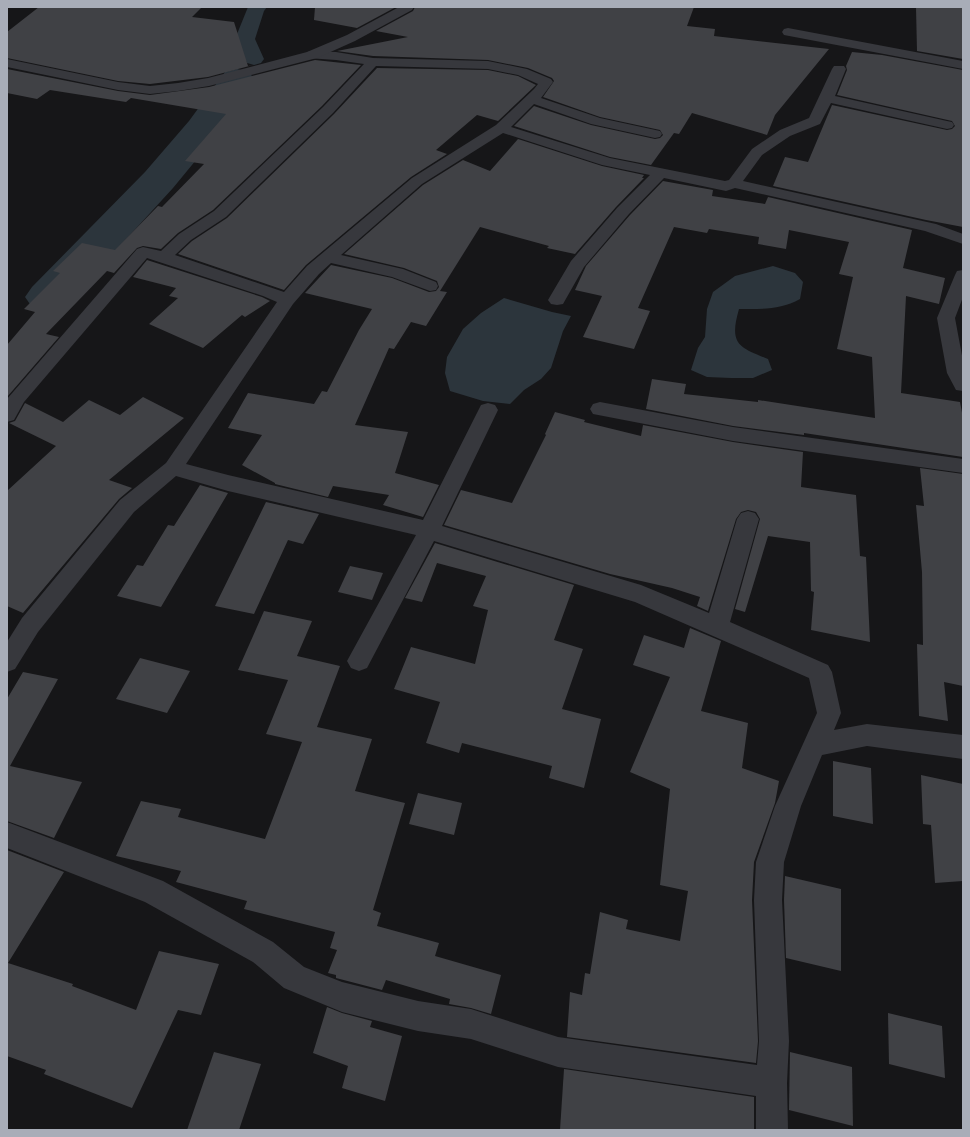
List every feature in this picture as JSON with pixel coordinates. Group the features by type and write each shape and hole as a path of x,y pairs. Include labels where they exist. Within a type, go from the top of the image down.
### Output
{"street":[{"path":"7,63 118,86 150,90 178,87 209,82 312,55 351,38 408,7"},
{"path":"788,32 963,65"},
{"path":"7,662 30,625 127,506 173,468 287,300 313,270 417,181 501,128 532,99 546,82 522,72 488,65 373,62 336,56 312,55"},
{"path":"164,257 185,237 220,214 328,110 373,62"},
{"path":"501,128 607,162 726,186 734,183 757,152 785,133 815,121 827,98 839,69"},
{"path":"827,98 947,125"},
{"path":"532,99 596,121 655,134"},
{"path":"557,300 577,265 623,211 661,173"},
{"path":"734,183 930,226 963,239"},
{"path":"7,415 17,398 143,252 164,257 269,292 287,300"},
{"path":"328,257 397,273 430,286"},
{"path":"961,377 946,318 963,275"},
{"path":"600,409 733,434 963,466"},
{"path":"359,661 429,530 488,410"},
{"path":"173,468 228,483 407,524 641,594 820,672 829,713 788,806 770,862 768,900 774,1041 771,1083 772,1130"},
{"path":"717,627 748,519"},
{"path":"814,745 867,735 963,747"},
{"path":"7,836 153,891 263,952 294,978 342,997 418,1016 471,1024 558,1052 771,1083"}],"shaded area":[{"path":"773,266 795,273 803,282 800,299 793,303 778,307 763,309 739,309 735,330 738,343 749,351 768,359 772,370 753,378 731,378 707,377 691,370 698,348 705,337 707,309 713,292 735,276"},
{"path":"504,298 571,316 563,331 551,368 541,379 524,390 510,404 483,401 450,391 445,373 447,357 463,329 481,313"}],"building":[{"path":"39,7 202,7 192,17 234,22 248,66 253,65 208,77 150,84 118,81 7,58 7,32"},
{"path":"315,7 396,7 357,28 314,20"},
{"path":"415,7 694,7 687,26 715,29 714,36 829,49 775,115 767,135 692,113 679,134 674,133 651,165 610,157 514,126 534,106 591,125 655,139 660,138 663,135 660,130 600,117 543,97 554,81 552,78 528,68 488,60 373,56 337,51 408,37 376,31 413,11"},
{"path":"916,7 963,7 963,59 917,51"},
{"path":"852,52 882,55 963,70 963,227 773,186 785,157 808,162 832,105 947,130 952,129 955,126 952,121 837,95 847,70 846,66"},
{"path":"315,60 361,65 322,106 213,210 178,233 161,249 143,246 137,248 114,273 107,271 46,334 59,337 7,397 7,345 35,312 24,309 60,273 53,271 82,243 115,250 158,206 162,207 204,164 185,161 226,114 131,98 126,102 50,90 37,99 7,93 7,69 118,91 150,95 209,87"},
{"path":"377,68 488,70 518,76 536,85 498,121 477,115 436,150 447,154 411,177 306,265 284,290 178,254 192,241 227,218 334,114"},
{"path":"518,139 602,166 644,175 642,178 644,178 616,207 575,254 547,248 549,246 480,227 440,291 447,292 426,326 411,322 394,349 389,348 355,425 408,432 395,473 439,485 423,517 383,505 389,495 333,486 328,497 275,484 242,465 262,435 228,428 248,393 314,404 322,391 327,392 359,330 372,309 305,293 331,265 392,278 429,292 436,291 439,287 437,281 404,268 344,254 423,185 463,160 490,171"},
{"path":"663,181 713,190 712,196 765,204 768,197 912,230 903,268 945,278 939,304 906,296 901,393 960,402 963,418 963,457 804,433 804,435 733,426 646,409 652,379 686,384 684,394 758,402 758,400 875,418 872,357 837,349 853,277 839,274 849,242 789,230 786,249 758,244 759,237 709,229 707,233 674,227 638,308 650,311 634,349 583,337 602,296 575,290 586,266 630,215"},
{"path":"147,260 262,297 270,301 245,317 242,315 203,348 149,324 178,298 169,296 176,288 133,277"},
{"path":"143,397 184,418 109,480 132,488 119,499 23,613 7,606 7,491 56,446 9,423 15,421 25,403 63,422 89,400 120,415"},
{"path":"555,412 585,420 584,422 641,436 643,425 733,442 803,452 801,487 856,495 860,556 866,557 870,642 811,630 814,592 811,591 810,542 768,536 745,612 735,609 760,519 756,512 748,510 741,512 736,519 708,611 697,606 700,597 672,588 610,574 444,525 461,490 512,503 546,435 545,434"},
{"path":"920,468 963,474 963,686 944,682 948,721 919,716 917,644 923,645 922,572 916,505 924,506"},
{"path":"200,485 228,493 161,607 117,596 137,565 143,566 168,525 174,526"},
{"path":"266,502 319,514 303,544 288,540 254,614 215,606"},
{"path":"435,543 574,585 554,640 583,649 562,709 601,719 584,788 549,778 552,766 462,743 459,753 426,743 440,702 394,689 411,647 475,664 488,610 473,606 486,576 437,563 422,602 405,598"},
{"path":"350,566 383,573 372,600 338,592"},
{"path":"264,611 312,621 297,656 340,666 317,727 372,739 355,791 405,803 373,910 381,913 377,926 439,943 435,956 501,975 491,1014 471,1008 449,1004 450,999 386,980 382,990 336,978 336,975 328,973 337,950 330,948 335,932 244,909 247,901 176,882 181,871 116,856 141,801 181,809 178,817 265,839 302,742 266,734 288,680 238,670"},
{"path":"690,628 721,641 701,711 748,723 742,768 779,781 775,803 754,862 752,900 758,1041 756,1063 567,1037 570,992 582,995 585,973 590,974 600,912 628,920 626,929 680,941 688,891 660,885 670,789 630,772 670,677 633,665 644,635 684,648"},
{"path":"140,658 190,671 167,713 116,699"},
{"path":"23,672 58,679 10,766 82,782 54,838 7,821 7,699"},
{"path":"833,761 871,768 873,824 833,816"},
{"path":"921,775 963,784 963,881 935,883 931,825 923,824"},
{"path":"418,793 462,803 454,835 409,824"},
{"path":"7,850 64,872 8,963 73,984 72,986 136,1010 159,951 219,964 201,1015 178,1010 132,1108 44,1074 46,1070 7,1056"},
{"path":"785,876 841,889 841,971 786,958 784,900"},
{"path":"327,1007 342,1013 372,1021 370,1027 402,1036 385,1101 342,1088 348,1066 313,1053"},
{"path":"888,1013 942,1026 945,1078 889,1064"},
{"path":"214,1052 261,1064 239,1130 187,1130"},
{"path":"790,1052 852,1067 853,1126 789,1110"},
{"path":"564,1069 754,1097 754,1130 560,1130"}],"waterway":[{"path":"254,59 245,39 255,11 258,7"},
{"path":"48,297 159,180 202,129 237,79"}]}
